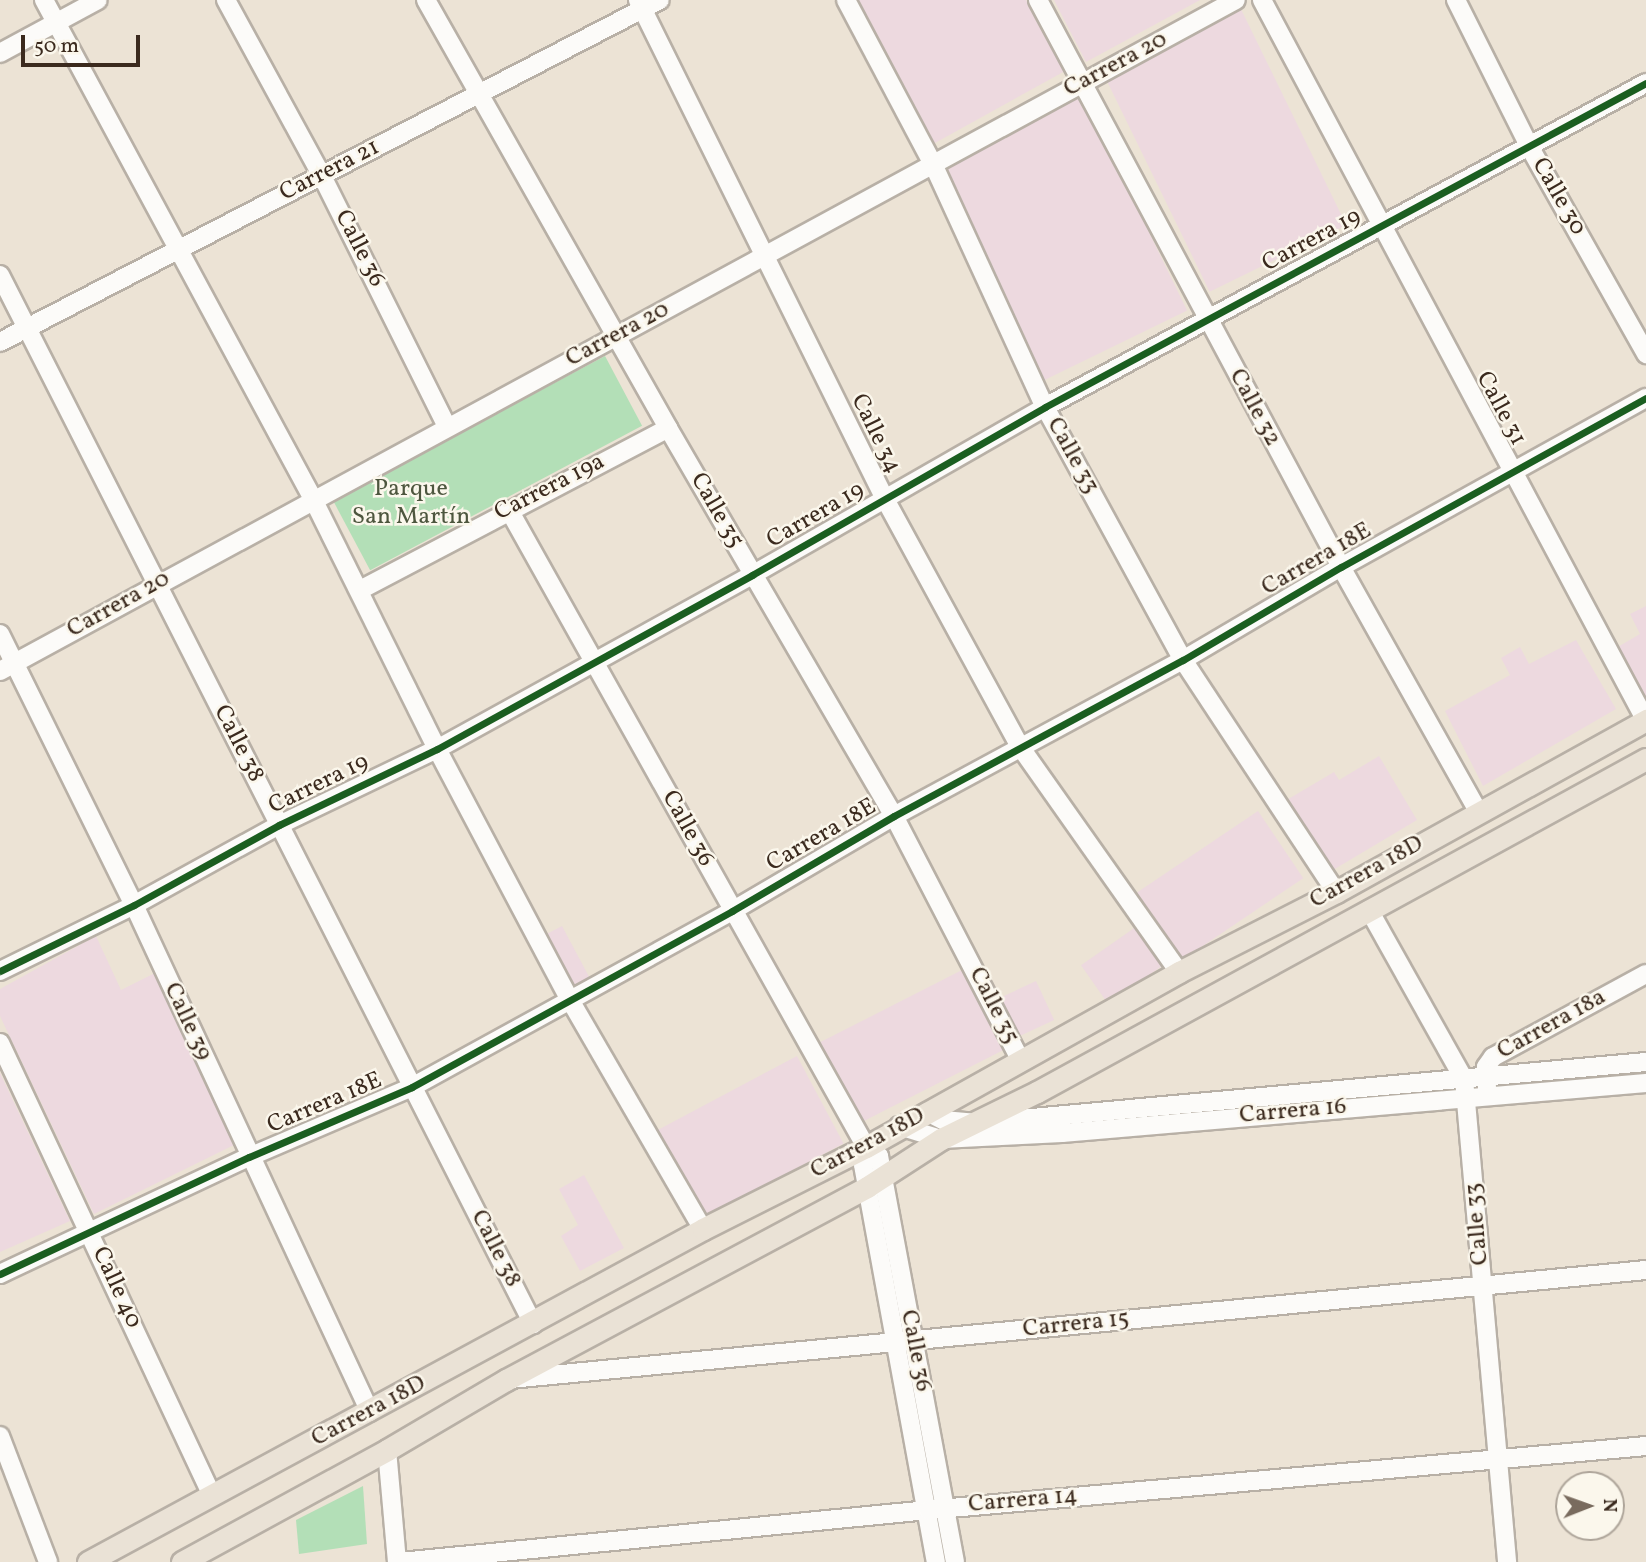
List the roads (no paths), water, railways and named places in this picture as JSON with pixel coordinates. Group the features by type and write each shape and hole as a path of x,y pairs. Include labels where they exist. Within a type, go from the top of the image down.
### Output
{"main road":[{"name":"Carrera 18D","path":"88,1562 704,1230 866,1147 899,1126 1179,972 1336,892 1646,720"},
{"name":"Carrera 18D","path":"182,1562 387,1450 506,1380 875,1182 941,1139 977,1124 1646,759"}],"street":[{"path":"44,0 313,499 437,749 570,1000 704,1230"},
{"path":"0,53 98,0"},
{"name":"Calle 36","path":"226,0 322,176 447,426"},
{"name":"Calle 35","path":"426,0 752,575 894,816 1021,1061"},
{"name":"Carrera 21","path":"0,342 480,94 640,5 660,0"},
{"name":"Calle 33","path":"846,0 933,164 1045,407 1183,660 1336,892"},
{"name":"Calle 32","path":"1038,0 1340,568 1478,811"},
{"name":"Carrera 20","path":"8,667 447,426 1236,0"},
{"name":"Calle 31","path":"1262,0 1380,226 1646,720"},
{"name":"Calle 30","path":"1456,0 1530,146 1646,354"},
{"name":"Calle 34","path":"640,5 885,499 1021,748 1179,972"},
{"name":"Carrera 19","path":"0,971 134,905 279,825 437,749 752,575 1045,407 1646,83"},
{"name":"Calle 38","path":"0,275 533,1324"},
{"name":"Carrera 18E","path":"0,1274 249,1157 412,1087 732,911 894,816 1183,660 1340,568 1646,398"},
{"name":"Carrera 19a","path":"360,590 668,428"},
{"name":"Calle 36","path":"509,510 866,1147 863,1165 875,1182 936,1509 955,1562"},
{"name":"Calle 39","path":"0,634 8,667 134,905 370,1412"},
{"name":"Calle 33","path":"1369,911 1465,1087 1507,1562"},
{"name":"Carrera 18a","path":"1487,1086 1486,1067 1493,1056 1646,974"},
{"name":"Calle 40","path":"0,1043 212,1495"},
{"name":"Carrera 16","path":"1487,1086 1646,1062"},
{"name":"Carrera 16","path":"927,1112 953,1122 977,1124 1465,1087 1646,1083"},
{"name":"Carrera 16","path":"941,1139 1062,1133 1465,1087"},
{"path":"899,1126 941,1139"},
{"name":"Carrera 15","path":"506,1380 1646,1269"},
{"path":"0,1436 48,1562"},
{"name":"Carrera 14","path":"399,1562 936,1509 1646,1446"},
{"path":"387,1450 399,1562"},
{"name":"Calle 36","path":"936,1509 936,1562"}],"park label":[{"name":"Parque San Martín","path":"411,504"}]}
